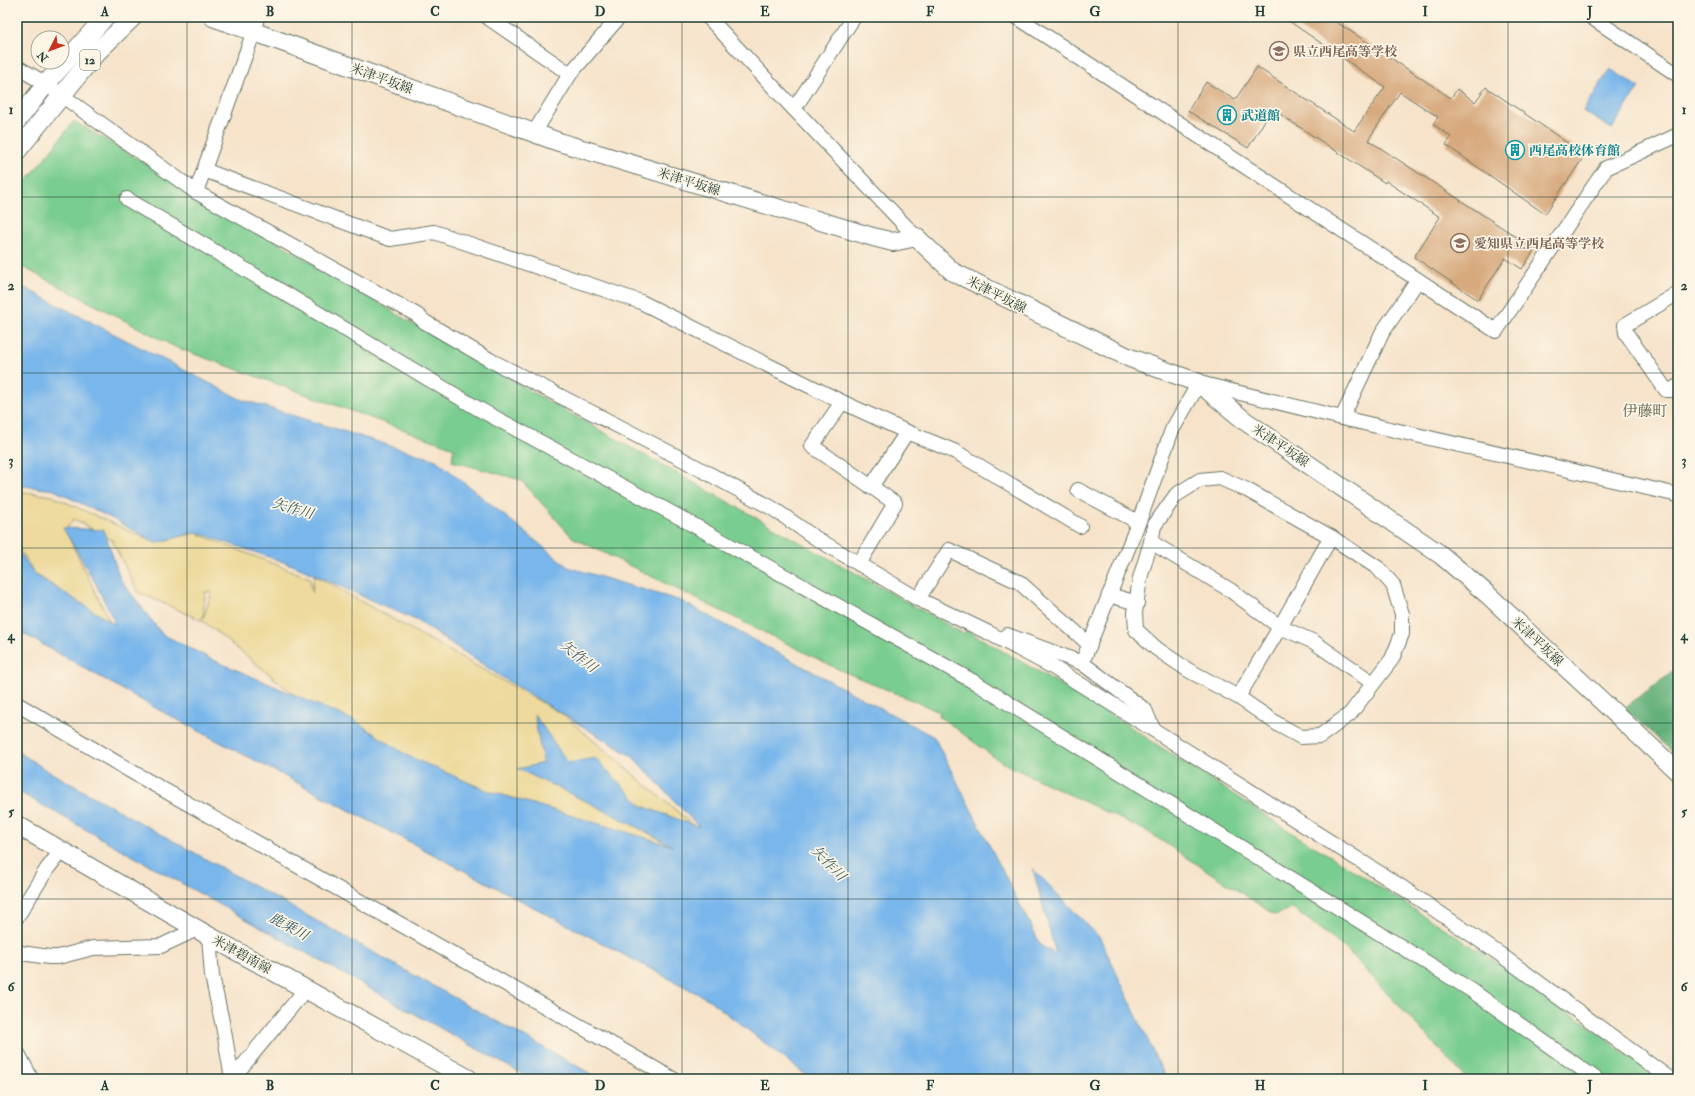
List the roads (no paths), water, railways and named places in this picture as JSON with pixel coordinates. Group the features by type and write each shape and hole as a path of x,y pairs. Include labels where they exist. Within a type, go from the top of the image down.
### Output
{"main road":[{"name":"12","path":"17,121 41,90 105,17"},
{"name":"12","path":"17,151 96,53 133,17"},
{"name":"米津平坂線","path":"213,17 255,24 534,133 566,144 873,237 893,242 916,237 953,272 1130,358 1199,383 1245,421 1441,555 1487,594 1678,772"},
{"name":"米津碧南線","path":"17,825 203,933 306,989 459,1077"},
{"path":"17,1056 29,1079"}],"street":[{"path":"488,17 570,74"},
{"path":"708,17 794,110 916,237"},
{"path":"794,110 854,17"},
{"path":"1017,17 1496,330 1606,168 1678,135"},
{"path":"1591,17 1678,74"},
{"path":"534,133 570,74 614,19"},
{"path":"196,192 255,24"},
{"path":"17,67 41,90 57,102 196,192 417,315 425,322 490,360 680,458 772,508 814,537 918,599 989,632 1051,666 1153,729 1416,897 1501,955 1670,1079"},
{"path":"204,170 390,239 434,232 641,302 842,402 907,432 956,452 1080,526"},
{"path":"127,199 477,408 679,517 976,683 1471,990 1596,1079"},
{"path":"1342,418 1382,334 1418,280"},
{"path":"1678,293 1625,325 1626,333 1666,390 1672,390 1678,386"},
{"path":"1082,663 1138,522 1172,430 1199,383 1342,418 1678,495"},
{"path":"842,402 812,446 895,503 859,564"},
{"path":"871,487 907,432"},
{"path":"1220,478 1247,490 1331,537 1378,568 1393,585 1402,614 1402,634 1392,658 1350,714 1320,736 1301,737 1279,725 1238,696 1188,670 1157,649 1136,630 1140,578 1151,542 1154,526 1176,495 1200,480 1220,478"},
{"path":"1078,490 1138,522"},
{"path":"1238,696 1280,627 1331,537"},
{"path":"1151,542 1230,590 1280,627 1314,642 1373,683"},
{"path":"918,599 949,550 1019,582 1090,645"},
{"path":"1109,595 1137,603"},
{"path":"989,632 1011,636 1082,663 1145,710 1153,729"},
{"path":"17,704 134,774 673,1079"},
{"path":"17,917 47,869 61,851"},
{"path":"18,952 58,957 93,948 161,946 203,933 224,1031 232,1079"},
{"path":"232,1079 306,989"}],"water":[{"path":"1610,69 1639,87 1612,129 1583,111"},
{"name":"矢作川","path":"17,284 240,399 436,460 568,567 681,601 934,737 1041,946 1056,954 1033,869 1100,938 1166,1079 811,1079 708,999 159,710 17,630 17,549 34,574 116,625 95,582 63,528 104,530 120,579 162,634 211,659 355,721 408,756 486,790 673,846 600,808 518,769 543,763 534,714 568,763 595,758 642,806 699,827 633,757 500,676 418,621 295,566 196,532 156,543 117,521 54,490 17,485 17,311 20,311 17,307"},
{"name":"鹿乗川","path":"17,751 46,770 600,1079 531,1079 17,791"}],"place":[{"name":"県立西尾高等学校","path":"1279,51"},
{"name":"武道館","path":"1227,115"},
{"name":"西尾高校体育館","path":"1515,150"},
{"name":"愛知県立西尾高等学校","path":"1460,243"}],"district":[{"name":"伊藤町","path":"1645,411"}]}
